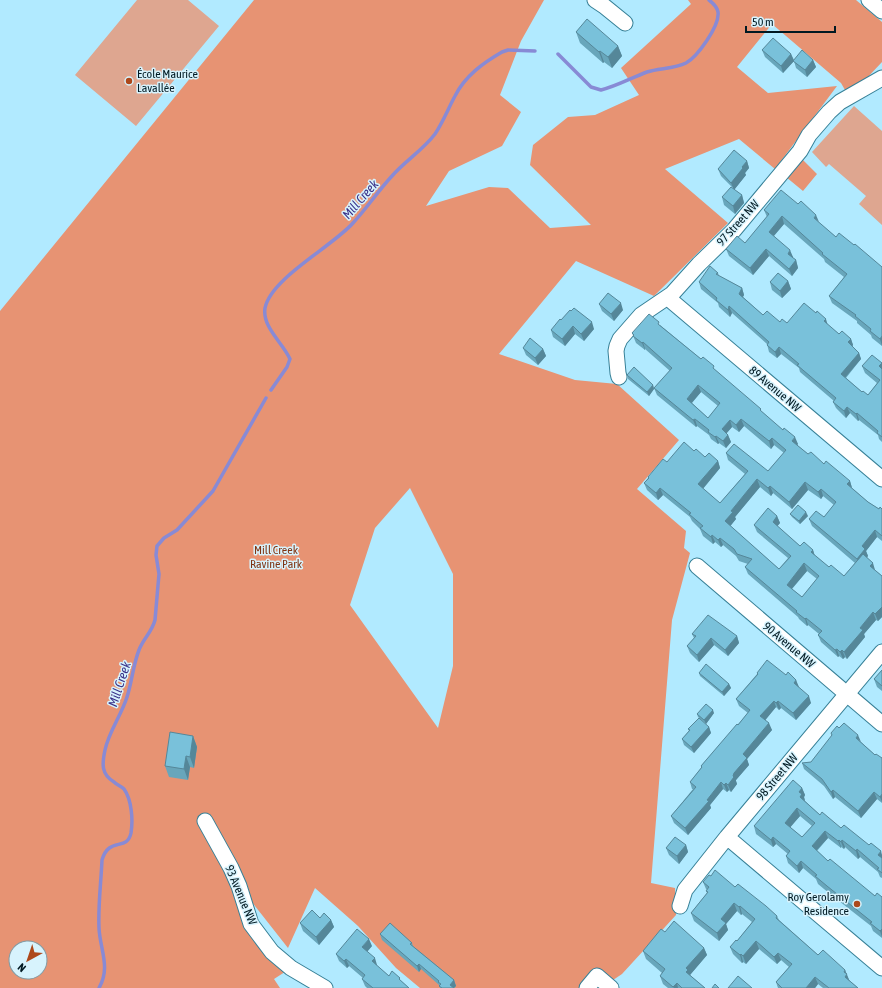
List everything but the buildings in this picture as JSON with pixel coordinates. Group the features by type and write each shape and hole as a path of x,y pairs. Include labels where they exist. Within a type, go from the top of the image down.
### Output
{"street":[{"path":"595,0 625,23"},
{"path":"869,0 882,10"},
{"name":"97 Street NW","path":"619,377 616,351 617,346 620,339 638,318 668,298 699,264 734,230 800,151 809,135 829,112 840,102 882,78"},
{"name":"89 Avenue NW","path":"668,298 882,479"},
{"name":"90 Avenue NW","path":"697,566 882,724"},
{"name":"98 Street NW","path":"680,906 685,890 727,837 882,652"},
{"name":"93 Avenue NW","path":"205,821 231,868 239,886 251,924 272,952 291,968 325,988"},
{"path":"727,837 882,968"},
{"path":"587,988 597,976 611,988"}],"shaded area":[{"path":"137,0 188,0 219,26 136,126 75,75"},
{"path":"854,106 882,131 882,225 859,204 866,196 829,164 826,167 812,152"}],"green space":[{"name":"Mill Creek Ravine Park","path":"254,0 544,0 521,41 500,95 521,112 502,146 449,171 426,206 489,187 508,188 550,228 591,225 530,165 533,145 568,117 595,115 639,95 621,68 691,4 688,0 856,0 882,22 882,62 849,97 841,83 772,24 737,67 768,93 837,86 775,169 739,139 665,169 728,223 654,296 576,261 499,354 575,380 617,384 679,440 637,489 686,531 684,548 690,553 672,620 651,883 675,888 676,915 622,974 601,988 420,988 396,968 358,926 315,888 288,948 240,887 251,924 291,968 274,979 280,988 0,988 0,311","holes":["410,488 453,574 453,666 438,728 350,605 375,528"]},
{"path":"802,159 817,174 803,191 786,177"}],"waterway":[{"name":"Mill Creek","path":"558,54 591,87 601,90 647,72 681,65 691,60 712,33 718,18 718,12 715,5 709,0"},
{"name":"Mill Creek","path":"271,390 287,367 290,359 270,328 265,315 265,308 278,285 344,232 397,171 430,140 441,125 459,89 469,76 481,65 508,50 535,51"},
{"name":"Mill Creek","path":"99,988 105,966 99,928 102,860 109,848 122,844 129,839 132,823 127,794 124,789 107,776 103,760 109,736 122,711 127,697 139,650 155,620 159,574 156,555 157,546 164,538 177,530 213,491 266,398"}],"place":[{"name":"École Maurice Lavallée","path":"129,81"},
{"name":"Roy Gerolamy Residence","path":"857,904"}]}
